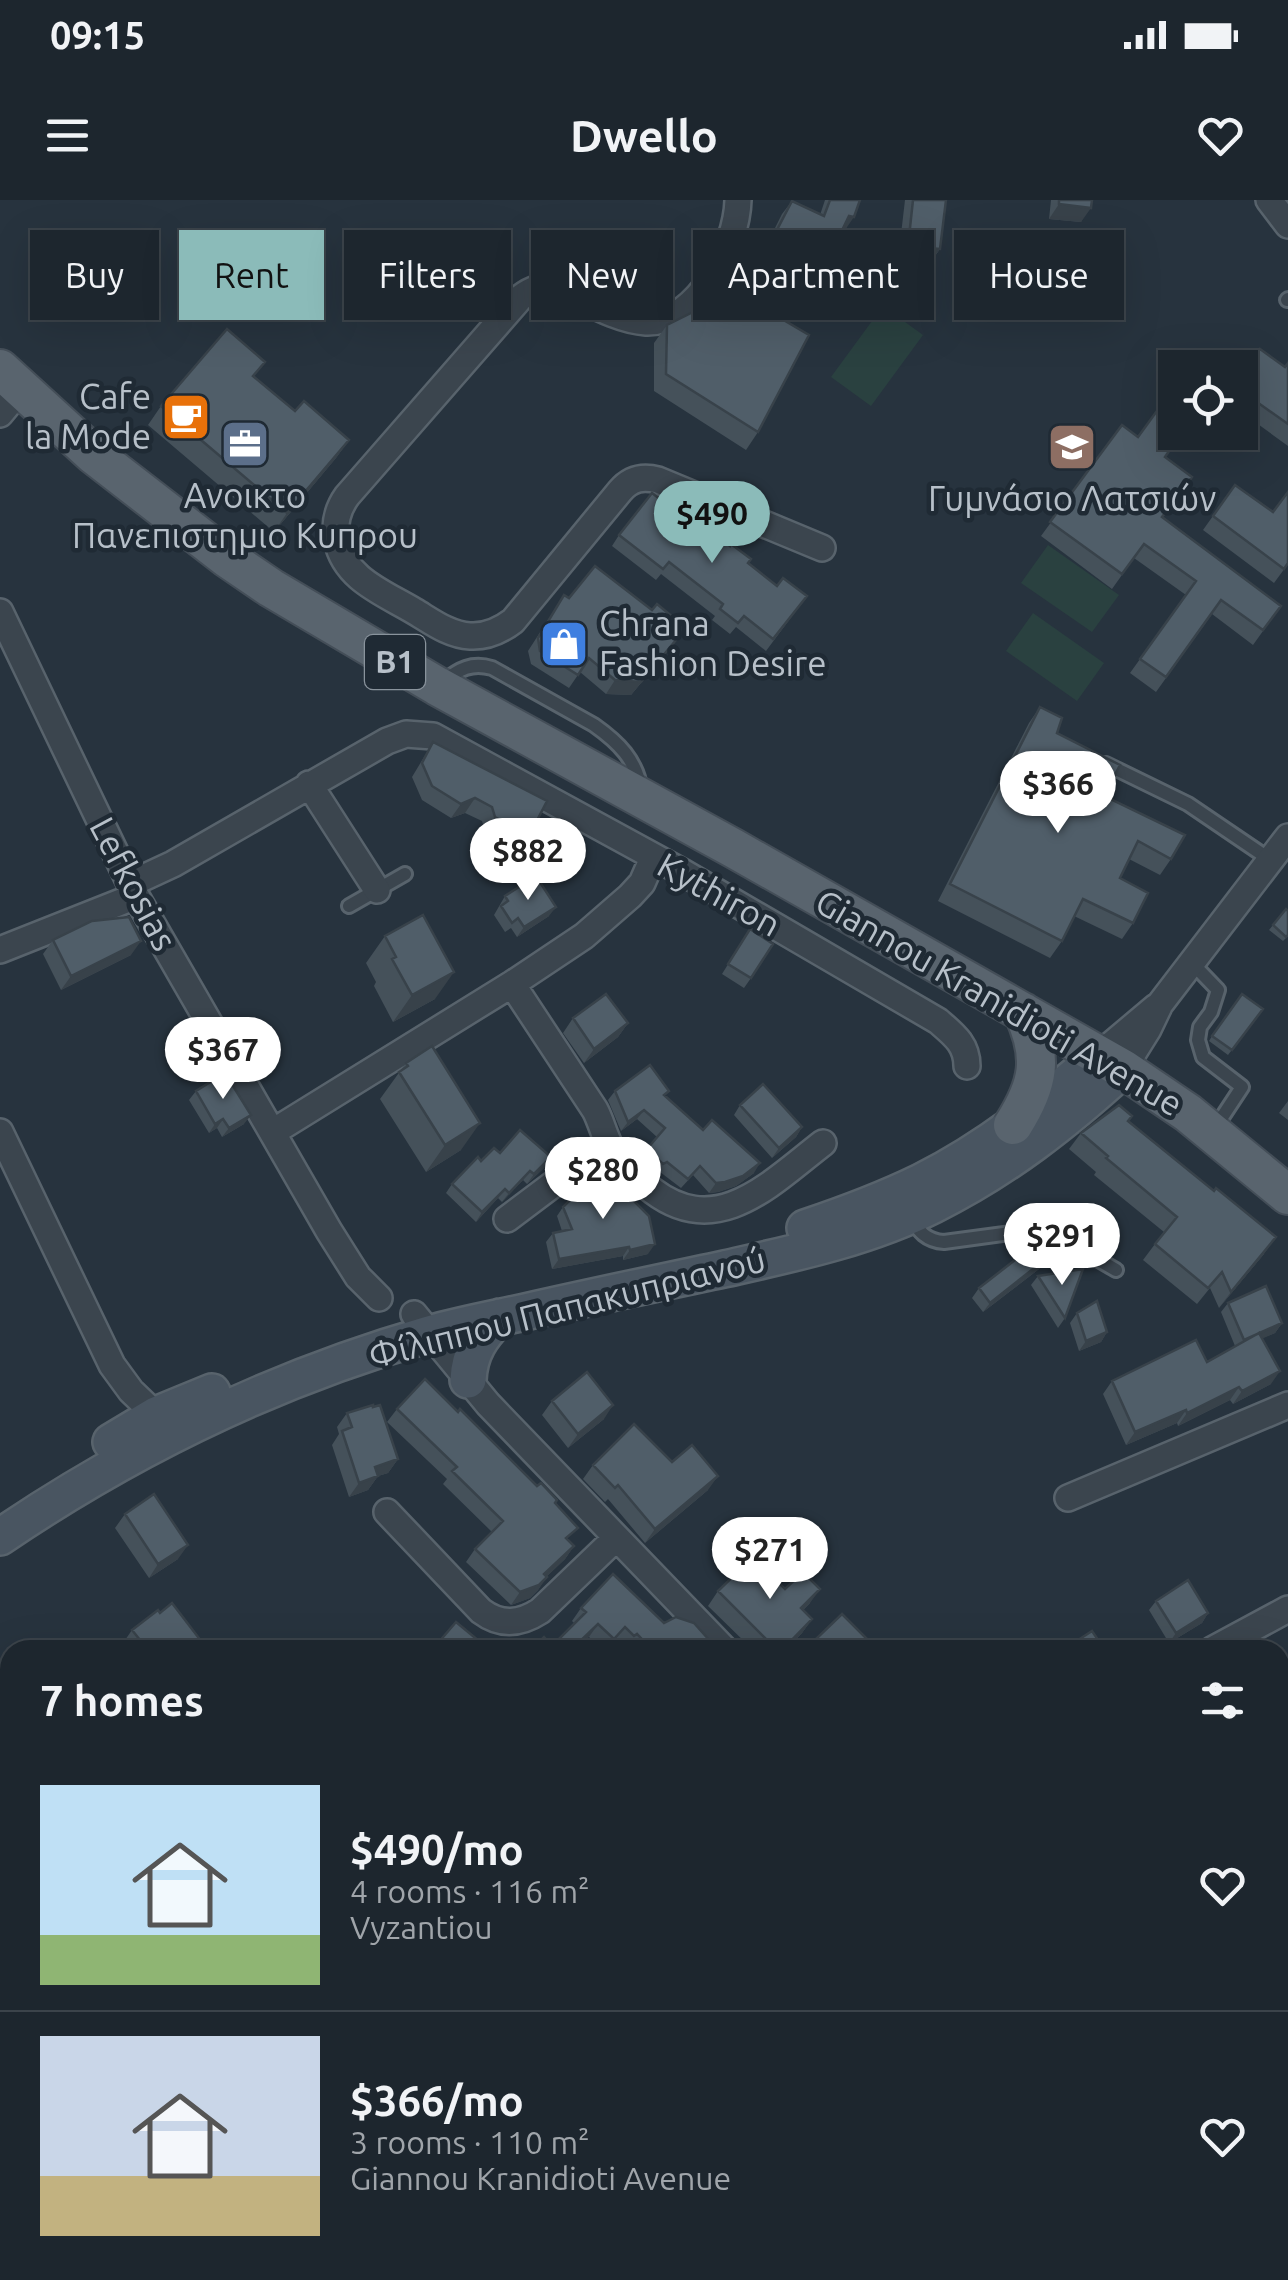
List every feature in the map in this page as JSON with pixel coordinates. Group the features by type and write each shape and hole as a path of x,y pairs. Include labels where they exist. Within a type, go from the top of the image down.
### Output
{"main road":[{"name":"B1","path":"7,391 235,564 293,602 437,686 733,848"},
{"name":"Giannou Kranidioti Avenue","path":"733,848 1111,1062 1212,1132 1288,1195"},
{"path":"1013,1126 1030,1096 1038,1067 1035,1043 1023,1012"},
{"name":"Φίλιππου Παπακυπριανού","path":"0,1514 156,1415 289,1358 405,1322 807,1227 920,1182 1013,1126 1059,1090 1111,1062"},
{"name":"Φίλιππου Παπακυπριανού","path":"0,1537 100,1472 405,1322 500,1318 813,1250 908,1216 972,1184 1035,1144 1080,1108 1111,1062"},
{"path":"478,1392 469,1362 488,1328 500,1318"}],"street":[{"path":"738,200 734,227 716,270 698,296 675,315 652,322 633,320 550,286 533,289 520,298 347,496 335,523 338,543 350,569 363,581 446,630 473,636 497,631 512,622 625,485 638,478 658,480 822,548"},
{"path":"1268,200 1288,225"},
{"name":"Lefkosias","path":"0,612 133,890 358,1276 478,1392 715,1640"},
{"name":"Kythiron","path":"0,950 133,890 376,746 398,736 416,734 432,736 684,874 938,1021 963,1046 966,1066"},
{"path":"309,784 376,890"},
{"path":"1111,1062 1113,1040 1160,1004 1288,838"},
{"path":"684,874 733,848"},
{"path":"273,1132 584,936 642,882 653,858"},
{"path":"512,984 595,1110 608,1143 632,1173 666,1200 703,1212 724,1208 760,1192 822,1144"},
{"path":"0,1132 112,1365 156,1415"},
{"path":"507,1219 608,1143"},
{"path":"112,1365 120,1407 119,1437"},
{"path":"1068,1498 1288,1405"},
{"path":"387,1512 481,1611 490,1618 510,1623 540,1610 616,1538"},
{"path":"1231,1640 1288,1609"}],"lane":[{"path":"1088,755 1188,804 1272,860"},
{"path":"349,906 405,874"},
{"path":"1192,963 1218,990 1212,1012 1200,1027 1198,1040 1203,1058 1242,1087 1212,1132"},
{"path":"908,1216 920,1232 935,1242 1040,1229 1116,1270"}],"green space":[{"path":"873,320 902,320 923,335 871,406 831,377"},
{"path":"1048,545 1119,595 1092,632 1021,583"},
{"path":"1033,613 1104,663 1077,701 1006,651"}],"building":[{"path":"830,200 860,200 854,217 849,216 842,230 777,230 792,201 824,216"},
{"path":"913,200 946,200 940,249 934,248 934,230 910,230"},
{"path":"1059,200 1092,200 1091,208 1059,204"},
{"path":"693,312 693,320 784,320 809,335 758,432 666,374 667,325"},
{"name":"Ανοικτο Πανεπιστημιο Κυπρου","path":"227,329 265,362 253,376 295,411 304,401 349,440 287,513 161,406"},
{"path":"1260,349 1285,367 1288,363 1288,424 1258,403"},
{"path":"1158,409 1158,450 1170,450 1165,457 1192,477 1162,517 1281,606 1263,630 1221,600 1166,677 1140,659 1196,581 1144,544 1122,574 1050,522 1122,425 1138,437"},
{"path":"1235,485 1273,512 1288,492 1288,563 1284,569 1213,516"},
{"path":"652,493 702,532 706,527 731,544 777,586 783,578 807,596 773,639 744,616 738,623 720,609 723,604 669,562 663,569 619,535"},
{"path":"595,566 652,610 657,604 686,628 641,682 615,680 589,658 578,675 540,651 538,638 564,595 569,598"},
{"path":"1040,707 1062,718 1057,733 1120,765 1104,796 1185,835 1171,859 1138,841 1120,878 1148,893 1133,923 1083,899 1062,941 950,884"},
{"path":"433,742 547,801 529,836 495,817 492,807 475,798 461,804 432,786 422,763"},
{"path":"536,876 556,907 524,927 518,918 512,923 501,906 508,901 505,896"},
{"path":"1286,909 1288,935 1286,937 1273,925"},
{"path":"423,915 454,972 412,995 392,959 396,957 385,936"},
{"path":"129,917 141,941 71,976 53,940 92,921"},
{"path":"750,929 773,944 751,978 728,964"},
{"path":"606,994 628,1023 594,1049 573,1018"},
{"path":"1242,994 1263,1009 1232,1050 1212,1036"},
{"path":"432,1046 480,1123 445,1145 399,1072"},
{"path":"650,1065 669,1091 664,1095 703,1130 712,1120 760,1163 743,1176 716,1183 700,1166 688,1179 667,1162 663,1164 647,1149 665,1128 644,1110 628,1122 615,1091"},
{"path":"225,1073 251,1115 229,1128 223,1119 215,1124 196,1091"},
{"path":"763,1084 802,1127 779,1148 740,1105"},
{"path":"1119,1105 1132,1116 1128,1121 1276,1237 1231,1292 1222,1272 1208,1288 1155,1244 1177,1217 1081,1133"},
{"path":"520,1130 551,1157 534,1174 530,1171 509,1193 505,1189 482,1212 452,1184 478,1157 481,1161 494,1148 500,1153"},
{"path":"593,1177 602,1187 611,1178 649,1216 655,1244 559,1259 553,1233 572,1229 563,1207"},
{"path":"1051,1232 1062,1246 990,1303 979,1288"},
{"path":"1083,1269 1065,1318 1038,1276"},
{"path":"1266,1286 1282,1323 1244,1340 1228,1303"},
{"path":"1097,1301 1107,1332 1086,1341 1077,1313"},
{"path":"1259,1333 1280,1371 1242,1391 1239,1387 1187,1413 1186,1410 1135,1432 1112,1381 1196,1340 1207,1362"},
{"path":"587,1372 613,1405 578,1434 552,1401"},
{"path":"425,1379 537,1486 541,1483 578,1528 566,1538 574,1546 544,1574 547,1577 539,1585 520,1592 475,1549 503,1521 452,1471 457,1467 397,1409"},
{"path":"380,1405 398,1459 375,1467 378,1476 359,1483 342,1431 352,1427 347,1413"},
{"path":"634,1424 672,1462 692,1445 718,1476 655,1529 618,1485 615,1488 593,1465"},
{"path":"154,1494 188,1545 158,1564 125,1514"},
{"path":"753,1557 785,1589 803,1572 820,1589 801,1608 812,1619 792,1640 767,1640 718,1591"},
{"path":"613,1574 664,1623 676,1617 694,1623 709,1640 643,1640 625,1627 614,1639 598,1624 581,1640 558,1640 586,1612 581,1608"},
{"path":"1188,1580 1208,1613 1176,1633 1156,1601"},
{"path":"172,1603 200,1640 140,1640 132,1630 158,1610 160,1613"},
{"path":"842,1614 868,1640 819,1640"},
{"path":"456,1622 478,1640 441,1640"},
{"path":"1092,1631 1098,1640 1078,1640"}],"place":[{"name":"Cafe la Mode","path":"186,417"},
{"name":"Ανοικτο Πανεπιστημιο Κυπρου","path":"245,444"},
{"name":"Γυμνάσιο Λατσιών","path":"1072,447"},
{"name":"Chrana Fashion Desire","path":"564,644"}]}
